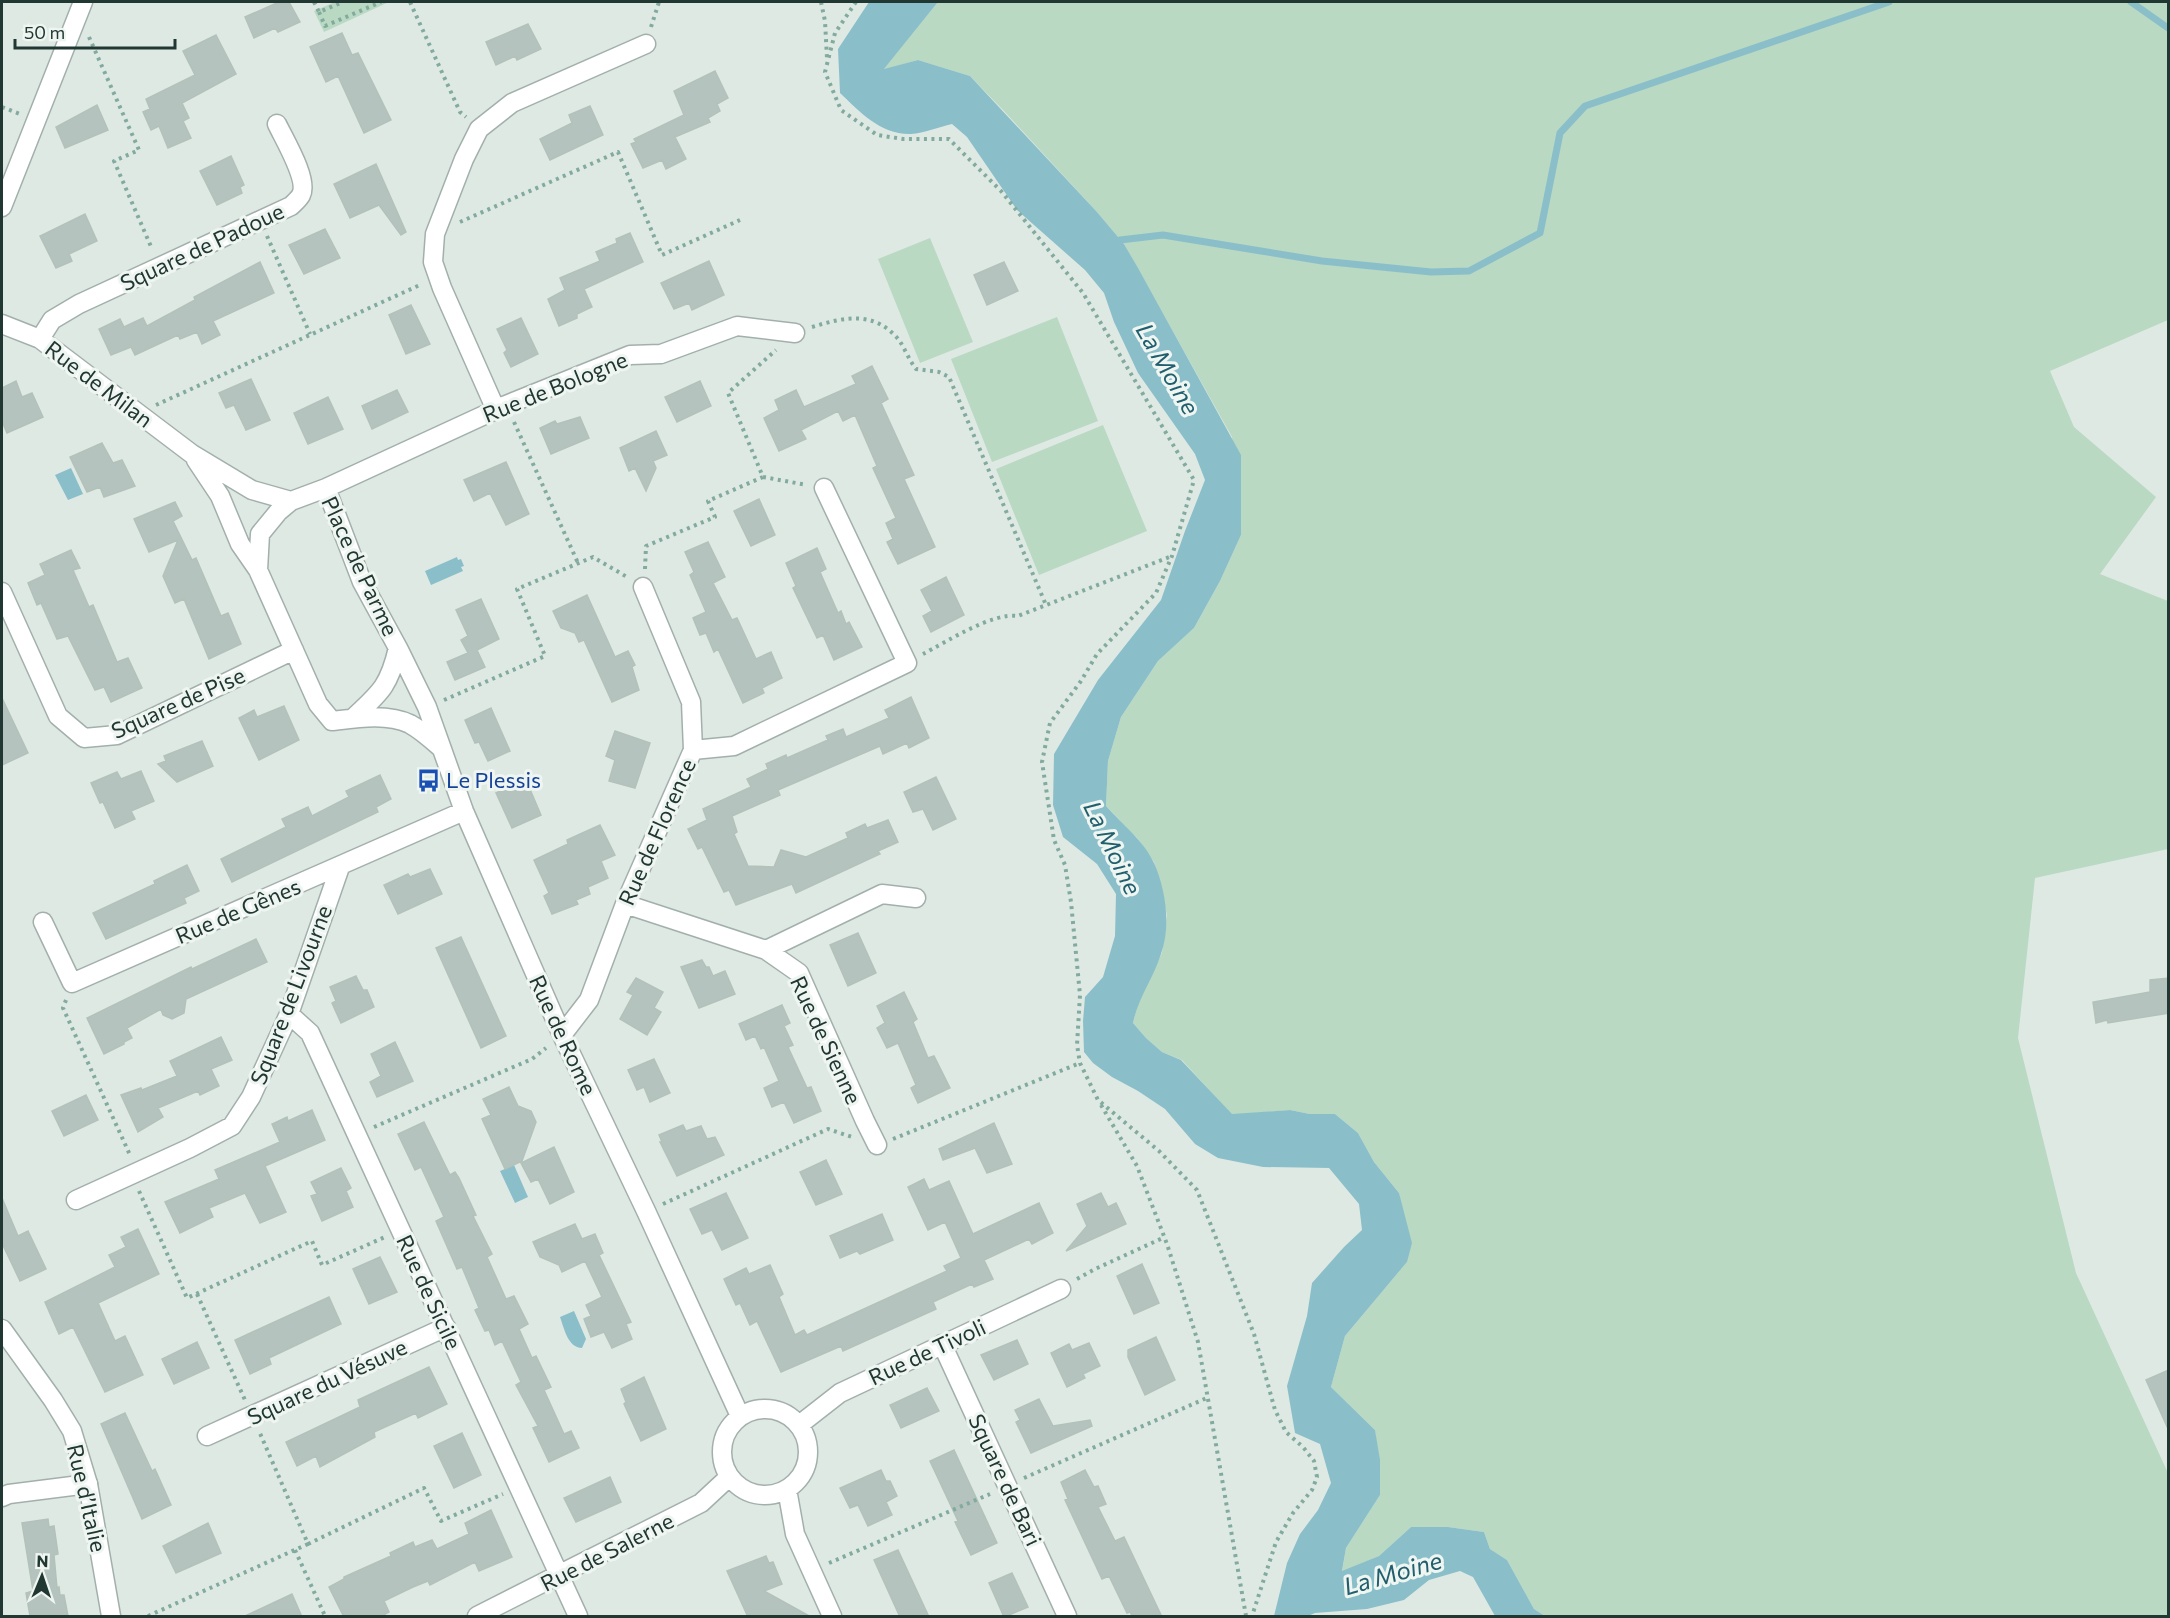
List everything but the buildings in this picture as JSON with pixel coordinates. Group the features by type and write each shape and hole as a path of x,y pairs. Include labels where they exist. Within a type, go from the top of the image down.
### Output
{"street":[{"path":"2,207 83,2"},
{"path":"501,407 438,277 433,262 435,234 464,159 479,129 512,103 646,44"},
{"name":"Square de Padoue","path":"40,339 52,320 79,304 291,206 302,195 303,184 299,169 277,124"},
{"name":"Rue de Milan","path":"2,324 40,339 192,454 252,490 291,501"},
{"name":"Rue de Bologne","path":"326,488 501,407 630,355 661,354 737,326 795,333"},
{"name":"Rue de Milan","path":"192,454 220,496 240,544 258,570"},
{"name":"Place de Parme","path":"353,718 381,691 392,674 398,648 362,582 326,488 291,501 278,512 260,534 258,570 318,704 332,721 353,718 393,718 411,725 441,748"},
{"path":"693,750 734,746 907,663 824,488"},
{"name":"Rue de Florence","path":"562,1035 589,1000 625,904 693,750 691,702 643,587"},
{"name":"Square de Pise","path":"2,592 58,716 84,738 117,735 294,650"},
{"name":"Rue de Rome","path":"398,648 427,707 464,811 562,1035 740,1416"},
{"name":"Rue de Gênes","path":"72,982 464,811"},
{"name":"Square de Livourne","path":"76,1200 232,1126 251,1097 289,1014 340,867"},
{"path":"766,950 882,894 916,898"},
{"name":"Rue de Sienne","path":"625,904 766,950 799,973 877,1145"},
{"path":"43,922 72,982"},
{"name":"Rue de Sicile","path":"289,1014 310,1033 578,1617"},
{"name":"Rue de Tivoli","path":"799,1425 840,1394 1061,1289"},
{"name":"Square du Vésuve","path":"207,1436 446,1327"},
{"name":"Rue d’Italie","path":"2,1329 53,1400 72,1431 88,1484 111,1617"},
{"name":"Square de Bari","path":"942,1344 1067,1617"},
{"path":"765,1409 789,1416 799,1425 806,1438 808,1453 806,1467 798,1480 787,1489 775,1494 762,1495 738,1486 729,1477 723,1465 721,1451 730,1426 740,1416 765,1409"},
{"name":"Rue de Salerne","path":"477,1617 701,1503 729,1477"},
{"path":"2,1497 88,1484"},
{"path":"787,1489 795,1534 832,1617"}],"path":[{"path":"314,2 325,26 381,2"},
{"path":"319,12 343,2"},
{"path":"411,2 460,112 479,129"},
{"path":"646,44 659,2"},
{"path":"821,2 828,62"},
{"path":"856,2 835,33 825,72 842,110 877,135 903,139 949,139 1000,191 1083,293 1194,480 1172,556 1156,593 1097,654 1081,681 1050,723 1042,762 1054,840 1065,865 1071,902 1080,995 1077,1045 1080,1063 1098,1100 1137,1166 1165,1237 1198,1342 1246,1617"},
{"path":"74,23 86,28 139,150 114,161 160,266"},
{"path":"435,234 618,152 662,255 740,219"},
{"path":"261,220 310,334"},
{"path":"142,417 156,405 438,277"},
{"path":"763,477 728,393 795,333 840,319 868,319 888,328 916,369 939,372 949,377 1046,605"},
{"path":"501,407 578,563"},
{"path":"427,707 545,656 517,589 593,557 643,587 646,546 715,517 708,501 763,477 824,488"},
{"path":"907,663 962,633 1007,614 1018,616 1172,556"},
{"path":"72,982 63,1008 131,1157 132,1175 187,1299 312,1241 322,1265 400,1230"},
{"path":"357,1134 532,1059 562,1035"},
{"path":"1098,1100 1160,1151 1197,1190 1254,1334 1275,1410 1286,1432 1303,1447 1314,1461 1317,1477 1312,1490 1293,1513 1276,1542 1252,1617"},
{"path":"1061,1289 1095,1269 1165,1237"},
{"path":"196,1294 308,1544"},
{"path":"148,1617 424,1488 441,1521 519,1488"},
{"path":"295,1550 325,1617"}],"green space":[{"path":"335,2 389,2 324,32 314,11"},
{"path":"938,2 2168,2 2168,320 2050,371 2074,427 2156,497 2100,574 2168,601 2168,849 2035,878 2018,1038 2076,1273 2168,1473 2168,1616 1545,1616 1534,1609 1507,1560 1490,1549 1484,1532 1448,1527 1411,1527 1379,1556 1342,1572 1346,1548 1380,1495 1375,1430 1331,1387 1345,1336 1407,1262 1399,1193 1374,1162 1358,1133 1335,1114 1310,1114 1290,1110 1232,1115 1182,1060 1162,1052 1133,1023 1139,1001 1162,953 1167,915 1154,862 1138,839 1106,806 1108,761 1121,717 1158,661 1194,628 1220,581 1241,535 1232,437 1124,244 1004,111 970,76 918,60 883,70"},
{"path":"930,238 973,342 920,363 878,259"},
{"path":"1057,317 1098,421 992,462 951,359"},
{"path":"1103,425 1147,531 1039,575 996,469"}],"water":[{"name":"La Moine","path":"869,2 938,2 884,69 918,60 970,76 1097,212 1124,244 1241,455 1241,535 1220,581 1194,628 1158,661 1121,717 1108,761 1106,806 1139,840 1150,855 1162,885 1166,908 1166,932 1161,954 1133,1023 1162,1052 1181,1060 1232,1114 1290,1110 1310,1114 1335,1114 1358,1133 1374,1162 1399,1193 1412,1243 1407,1262 1345,1336 1331,1387 1375,1430 1380,1460 1380,1495 1346,1548 1342,1571 1379,1556 1411,1527 1448,1527 1484,1532 1490,1549 1507,1560 1534,1609 1545,1616 1495,1616 1473,1577 1460,1571 1429,1580 1404,1600 1367,1609 1315,1613 1308,1616 1274,1616 1287,1563 1300,1534 1318,1510 1331,1483 1320,1444 1295,1433 1287,1386 1307,1316 1312,1283 1362,1230 1359,1204 1329,1168 1263,1167 1218,1158 1195,1144 1165,1109 1112,1077 1093,1063 1084,1052 1085,997 1103,977 1115,936 1116,894 1097,864 1063,837 1053,805 1054,754 1098,680 1161,600 1205,480 1195,454 1138,373 1114,322 1104,293 1085,270 1017,210 967,137 952,124 911,134 890,131 872,121 840,93 838,49"},
{"path":"71,468 83,494 68,500 55,475"},
{"path":"457,557 458,560 461,559 464,566 461,567 463,571 431,585 425,571"},
{"path":"514,1165 528,1197 515,1203 500,1171"},
{"path":"574,1311 586,1339 582,1348 573,1345 570,1341 560,1317"}],"waterway":[{"path":"1112,243 1163,235 1322,261 1431,272 1469,271 1540,233 1560,133 1585,106 1889,2"},
{"path":"2131,2 2168,28"}],"place":[{"name":"Le Plessis","path":"428,780"}]}
